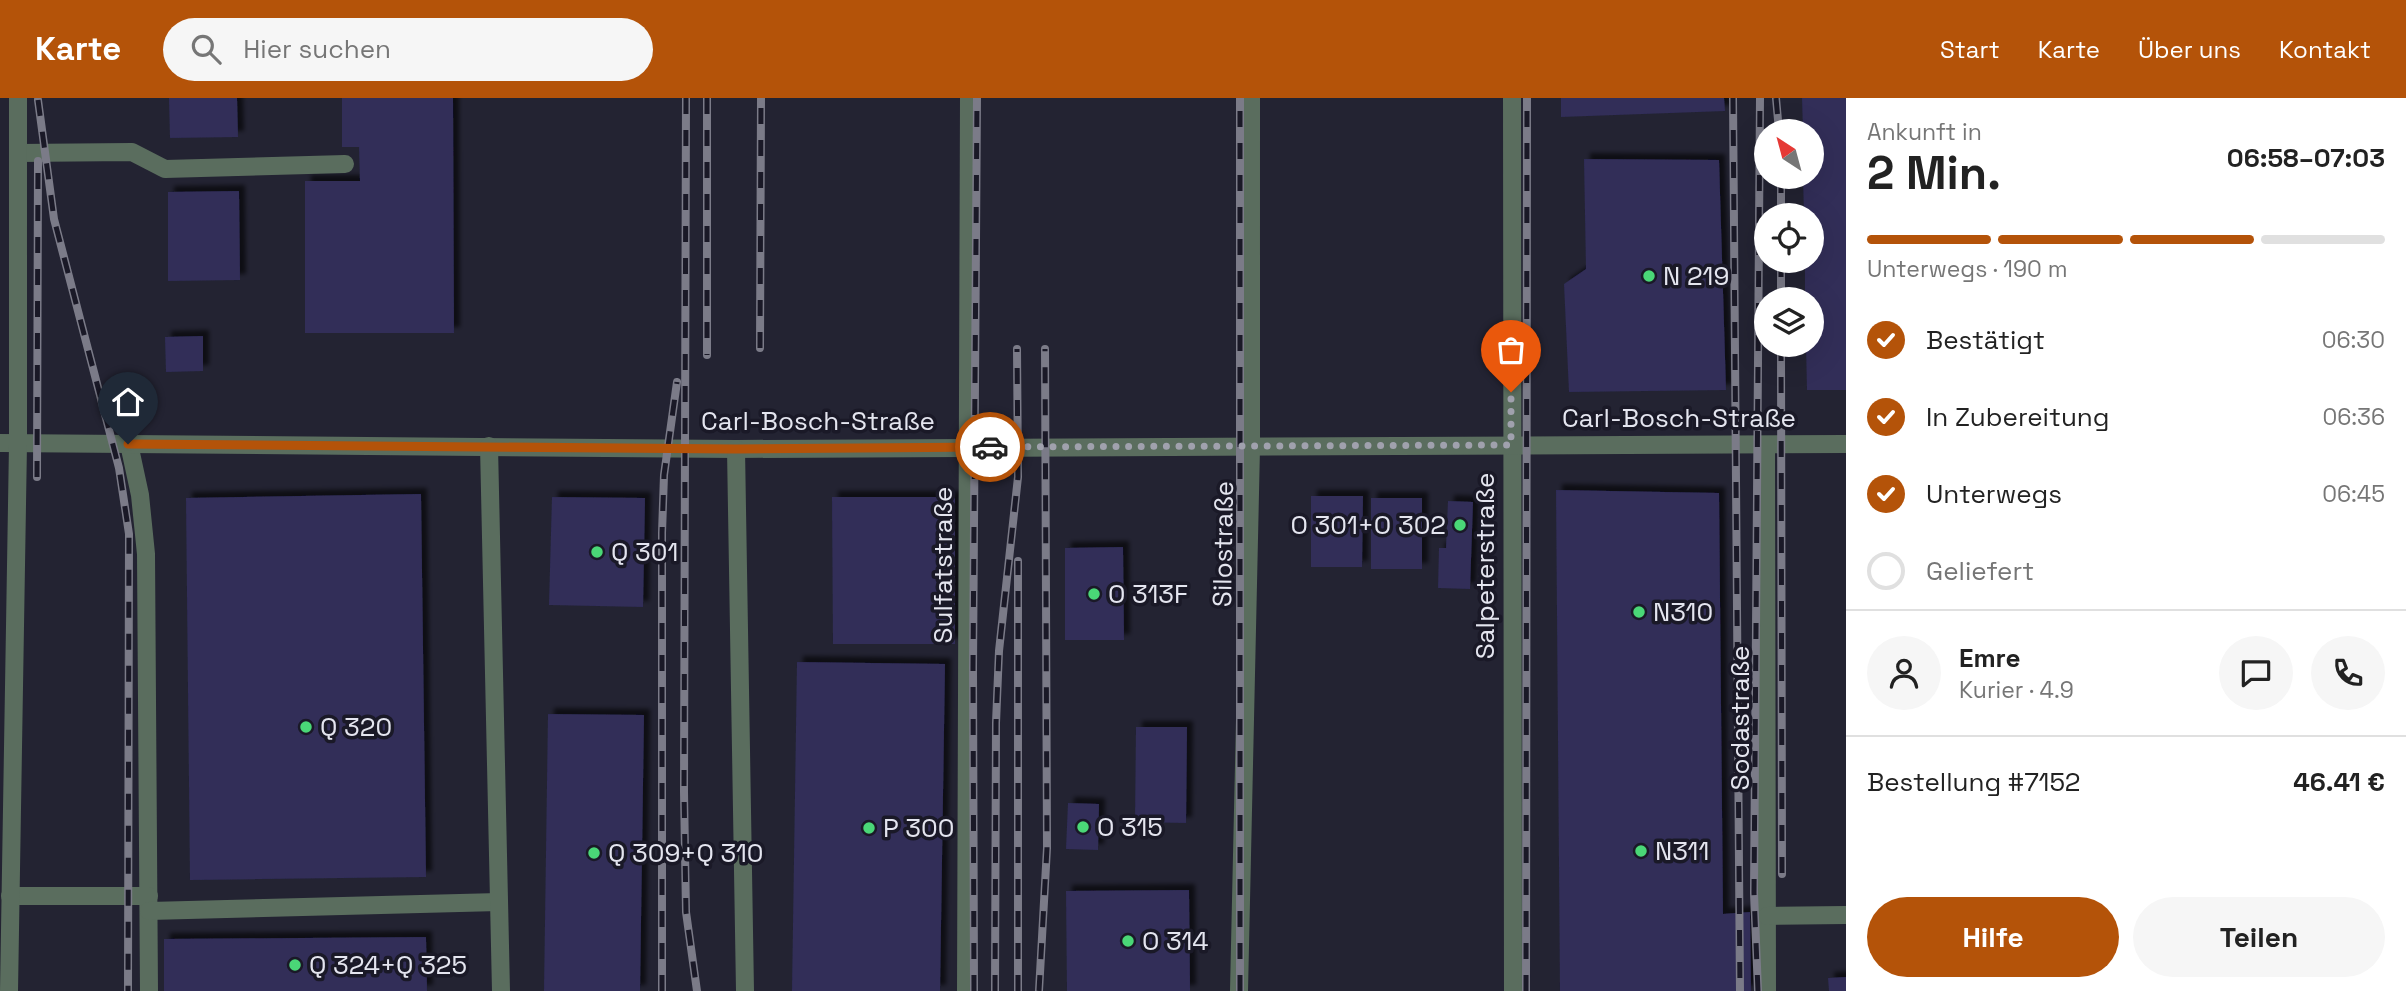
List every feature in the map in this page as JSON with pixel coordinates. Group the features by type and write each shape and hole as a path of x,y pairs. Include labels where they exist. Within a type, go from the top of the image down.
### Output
{"street":[{"path":"9,991 18,444 18,98"},
{"name":"Sulfatstraße","path":"966,991 970,447 969,98"},
{"name":"Silostraße","path":"1239,991 1251,448 1251,98"},
{"name":"Salpeterstraße","path":"1512,98 1513,991"},
{"path":"18,153 132,152 166,169 345,164"},
{"name":"Carl-Bosch-Straße","path":"0,443 736,449 1846,444"},
{"path":"128,444 139,495 146,554 149,991"},
{"name":"Sodastraße","path":"1766,445 1767,991"},
{"path":"489,446 501,991"},
{"path":"736,449 745,991"},
{"path":"10,896 149,903 499,902"},
{"path":"1767,916 1846,915"}],"building":[{"path":"169,98 237,98 238,137 170,138"},
{"path":"342,98 453,98 454,333 305,333 305,181 360,181 359,147 342,147"},
{"path":"1561,98 1724,98 1725,111 1561,117"},
{"path":"1802,98 1846,98 1846,390 1807,390 1806,357 1824,357 1824,287 1805,287 1805,273 1824,273 1824,203 1804,203 1803,189 1824,189 1824,119 1803,119"},
{"name":"N 219","path":"1584,159 1719,160 1726,390 1569,392 1564,284 1586,269"},
{"path":"239,191 240,280 168,281 168,192"},
{"path":"203,336 203,371 166,372 165,337"},
{"path":"1556,490 1719,493 1723,914 1750,912 1751,991 1560,991"},
{"name":"Q 320","path":"421,494 426,877 190,880 186,498"},
{"path":"1311,496 1363,496 1362,567 1311,567"},
{"name":"Q 301","path":"552,497 645,498 643,607 549,605"},
{"path":"832,497 955,497 955,644 833,644"},
{"path":"1371,498 1422,498 1422,569 1371,569"},
{"name":"O 301+O 302","path":"1448,501 1473,502 1470,589 1438,588 1439,548 1446,548"},
{"name":"O 313F","path":"1123,547 1124,640 1065,640 1065,548"},
{"name":"P 300","path":"797,662 945,664 940,991 792,991"},
{"name":"Q 309+Q 310","path":"548,714 644,715 640,991 544,991"},
{"path":"1136,727 1187,727 1186,823 1135,822"},
{"name":"O 315","path":"1068,803 1099,804 1098,850 1066,849"},
{"name":"O 314","path":"1189,890 1190,991 1067,991 1066,891"},
{"name":"Q 324+Q 325","path":"426,937 427,991 164,991 164,939"},
{"path":"1846,977 1846,991 1829,991 1828,978"}],"railway":[{"path":"686,98 684,792 686,912 697,991"},
{"path":"707,98 707,355"},
{"path":"760,348 761,98"},
{"path":"974,991 977,98"},
{"path":"1240,98 1240,991"},
{"path":"1526,991 1527,98"},
{"path":"1733,98 1740,991"},
{"path":"1758,991 1754,893 1760,98"},
{"path":"1776,98 1778,119"},
{"path":"38,100 54,219 119,468 129,534 128,991"},
{"path":"37,477 38,161"},
{"path":"1781,189 1781,203"},
{"path":"1781,273 1781,287"},
{"path":"995,991 996,723 999,651 1018,477 1017,349"},
{"path":"1039,991 1047,848 1045,349"},
{"path":"1781,357 1782,874"},
{"path":"662,991 662,533 664,475 677,382"},
{"path":"1018,561 1018,991"}],"way so far":[{"path":"990,447 1511,445 1511,392"}],"place":[{"name":"N 219","path":"1649,276"},
{"name":"O 301+O 302","path":"1460,525"},
{"name":"Q 301","path":"597,552"},
{"name":"O 313F","path":"1094,594"},
{"name":"N310","path":"1639,612"},
{"name":"Q 320","path":"306,727"},
{"name":"O 315","path":"1083,827"},
{"name":"P 300","path":"869,828"},
{"name":"N311","path":"1641,851"},
{"name":"Q 309+Q 310","path":"594,853"},
{"name":"O 314","path":"1128,941"},
{"name":"Q 324+Q 325","path":"295,965"}],"route":[{"path":"128,444 736,449 990,447"}]}
